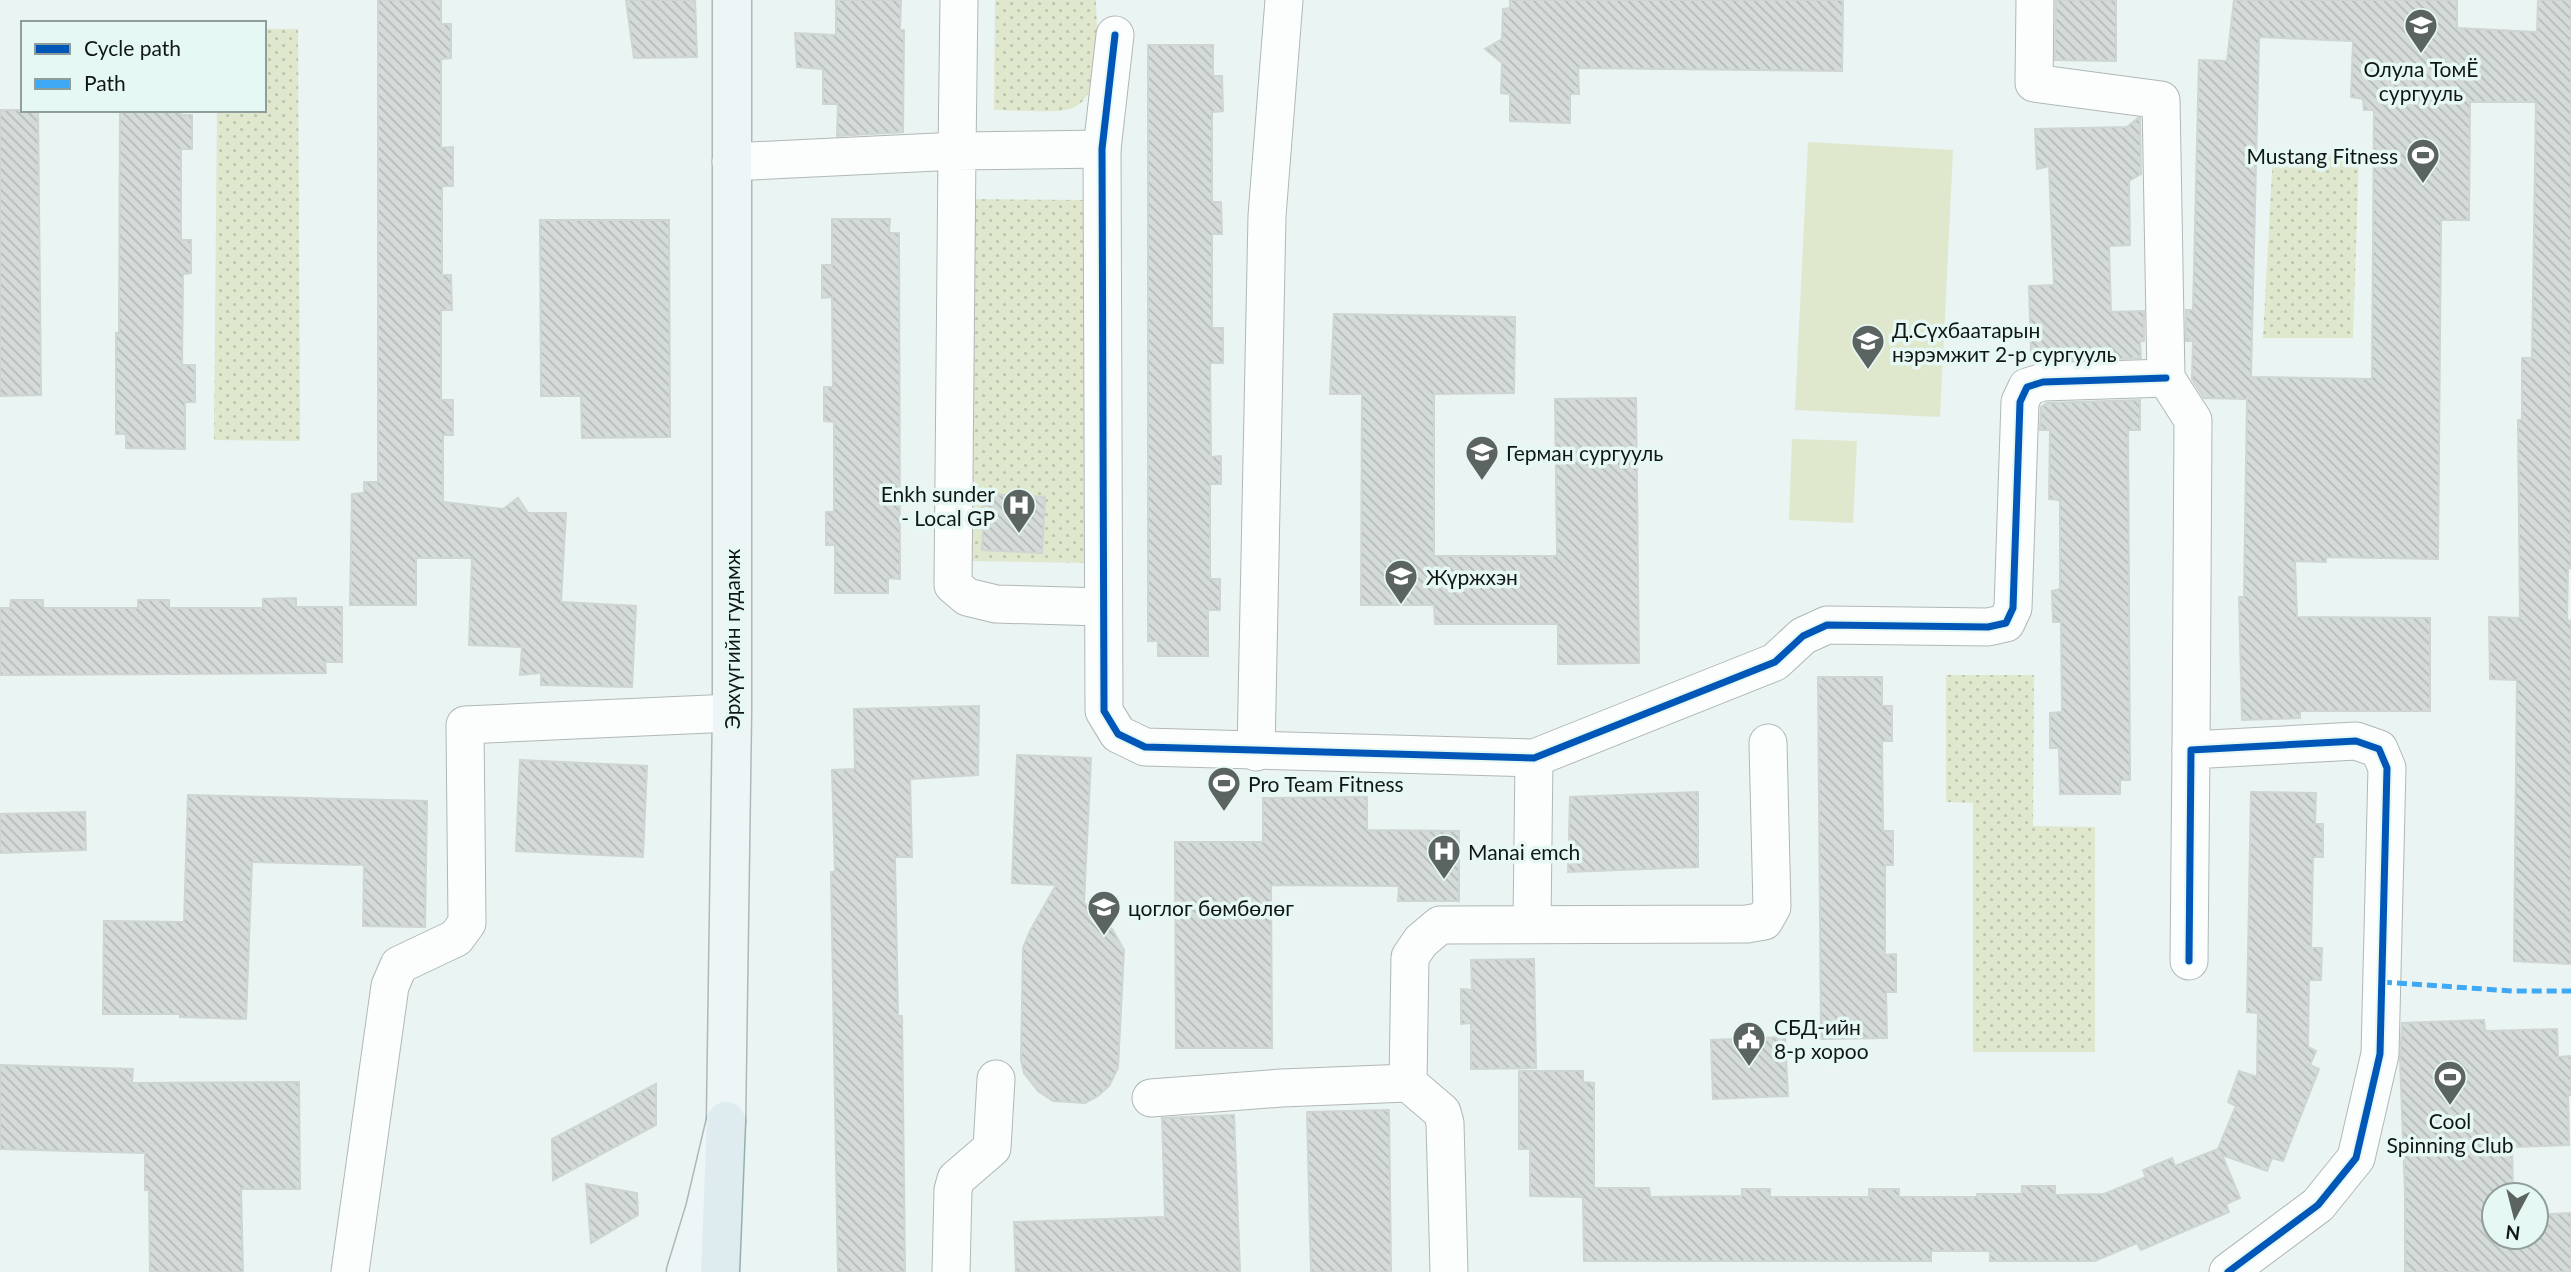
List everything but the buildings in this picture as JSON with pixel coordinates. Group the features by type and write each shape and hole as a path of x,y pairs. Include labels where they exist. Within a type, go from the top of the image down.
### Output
{"main road":[{"name":"Эрхүүгийн гудамж","path":"686,1272 705,1210 726,1121 732,713 732,0"},
{"path":"720,1272 726,1121"}],"street":[{"path":"958,0 953,585 967,597 996,604 1102,607"},
{"path":"1256,752 1267,216 1284,0"},
{"path":"2035,0 2034,83 2161,100 2166,378 2193,420 2189,961"},
{"path":"1115,35 1102,149 1104,711 1118,734 1145,747 1534,758 1775,662 1803,636 1827,625 1988,627 2006,623 2012,608 2020,402 2027,387 2043,382 2166,378"},
{"path":"731,162 957,151 1102,149"},
{"path":"351,1272 390,986 399,965 456,938 467,923 465,726 732,713"},
{"path":"2191,750 2356,741 2379,748 2387,768 2379,1054 2356,1158 2318,1205 2228,1272"},
{"path":"1408,1083 1410,957 1421,941 1440,925 1747,924 1764,921 1772,907 1768,743"},
{"path":"1532,923 1534,758"},
{"path":"951,1272 953,1190 956,1179 992,1148 996,1079"},
{"path":"1151,1098 1282,1088 1408,1083 1442,1112 1446,1123 1449,1272"}],"green space":[{"path":"995,0 1096,0 1096,64 1088,95 1078,105 1057,111 994,110"},
{"path":"266,29 298,29 300,441 214,440 217,112 266,112"},
{"path":"1808,142 1953,150 1940,417 1795,410"},
{"path":"2273,153 2359,155 2353,338 2263,338"},
{"path":"968,199 1091,200 1091,563 967,561"},
{"path":"1792,439 1857,441 1853,523 1789,520"},
{"path":"1946,675 2034,675 2033,826 2095,827 2095,1052 1973,1052 1973,803 1946,802"}],"marked path":[{"path":"2382,982 2513,991 2571,991"}],"cycle path":[{"path":"1115,35 1102,149 1104,711 1118,734 1145,747 1534,758 1775,662 1803,636 1827,625 1988,627 2006,623 2013,608 2020,402 2027,387 2043,382 2166,378"},
{"path":"2189,961 2191,750 2356,741 2379,749 2387,768 2380,1054 2356,1158 2318,1205 2228,1272"}],"place":[{"name":"Олула ТомЁ сургууль","path":"2421,55"},
{"name":"Mustang Fitness","path":"2423,185"},
{"name":"Д.Сүхбаатарын нэрэмжит 2-р сургууль","path":"1868,371"},
{"name":"Герман сургууль","path":"1482,482"},
{"name":"Enkh sunder - Local GP","path":"1019,535"},
{"name":"Жүржхэн","path":"1401,606"},
{"name":"Pro Team Fitness","path":"1224,813"},
{"name":"Manai emch","path":"1444,881"},
{"name":"цоглог бөмбөлөг","path":"1104,937"},
{"name":"СБД-ийн 8-р хороо","path":"1749,1068"},
{"name":"Cool Spinning Club","path":"2450,1107"}]}
